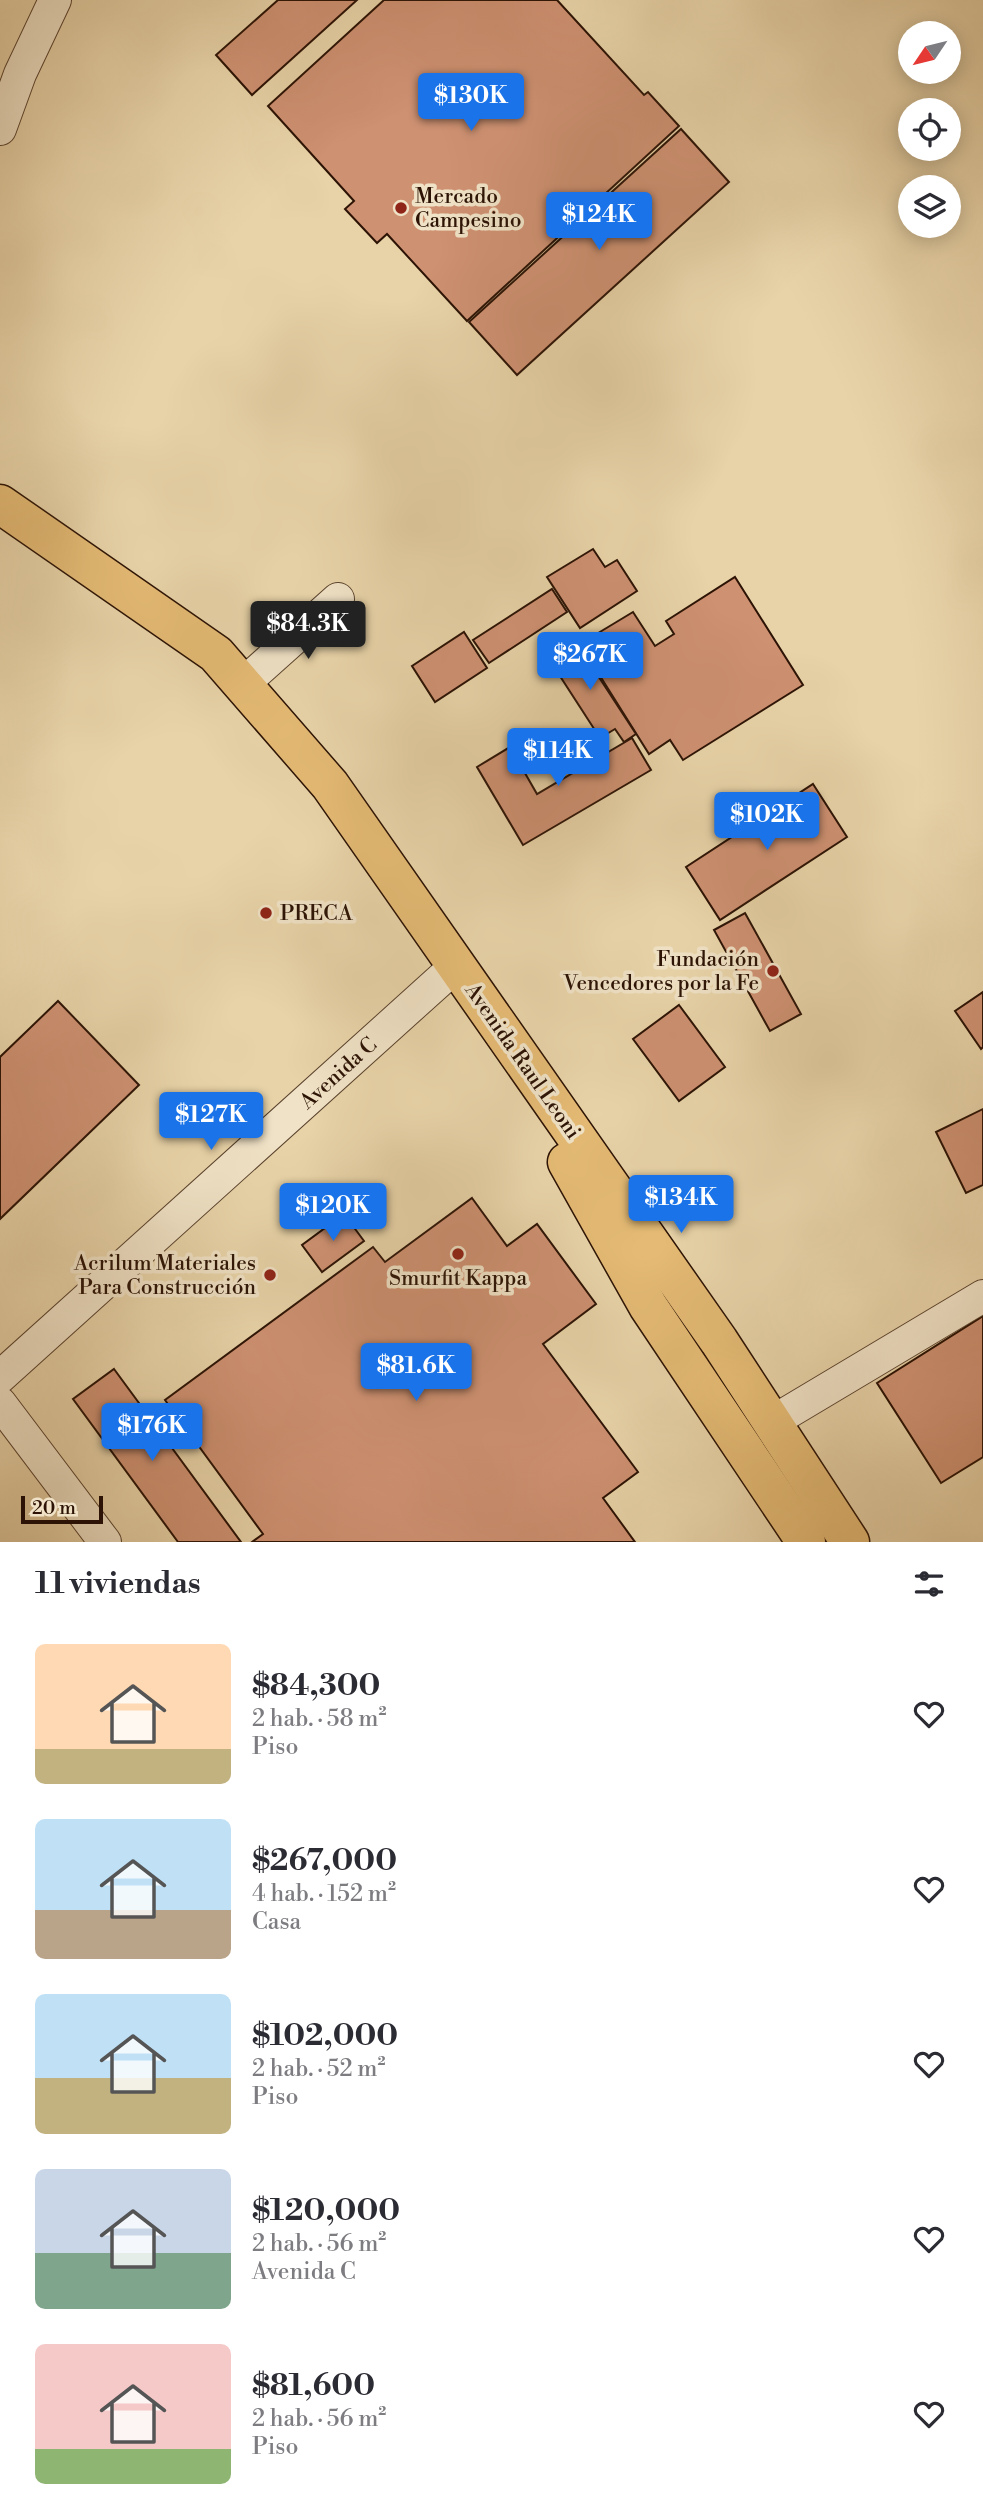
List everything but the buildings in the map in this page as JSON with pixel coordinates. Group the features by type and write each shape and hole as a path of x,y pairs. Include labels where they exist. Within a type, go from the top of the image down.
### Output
{"main road":[{"path":"0,504 216,654 330,785 457,965"},
{"name":"Avenida Raul Leoni","path":"457,965 719,1341 850,1542"},
{"name":"Avenida Raul Leoni","path":"457,965 648,1306 806,1542"}],"street":[{"path":"0,128 20,74 55,0"},
{"path":"243,684 338,599"},
{"name":"Avenida C","path":"0,1377 457,965"},
{"path":"772,1422 983,1296"},
{"path":"0,1402 105,1542"}],"place":[{"name":"Mercado Campesino","path":"401,208"},
{"name":"PRECA","path":"266,913"},
{"name":"Fundación Vencedores por la Fe","path":"773,971"},
{"name":"Smurfit Kappa","path":"458,1254"},
{"name":"Acrilum Materiales Para Construcción","path":"270,1275"}]}
